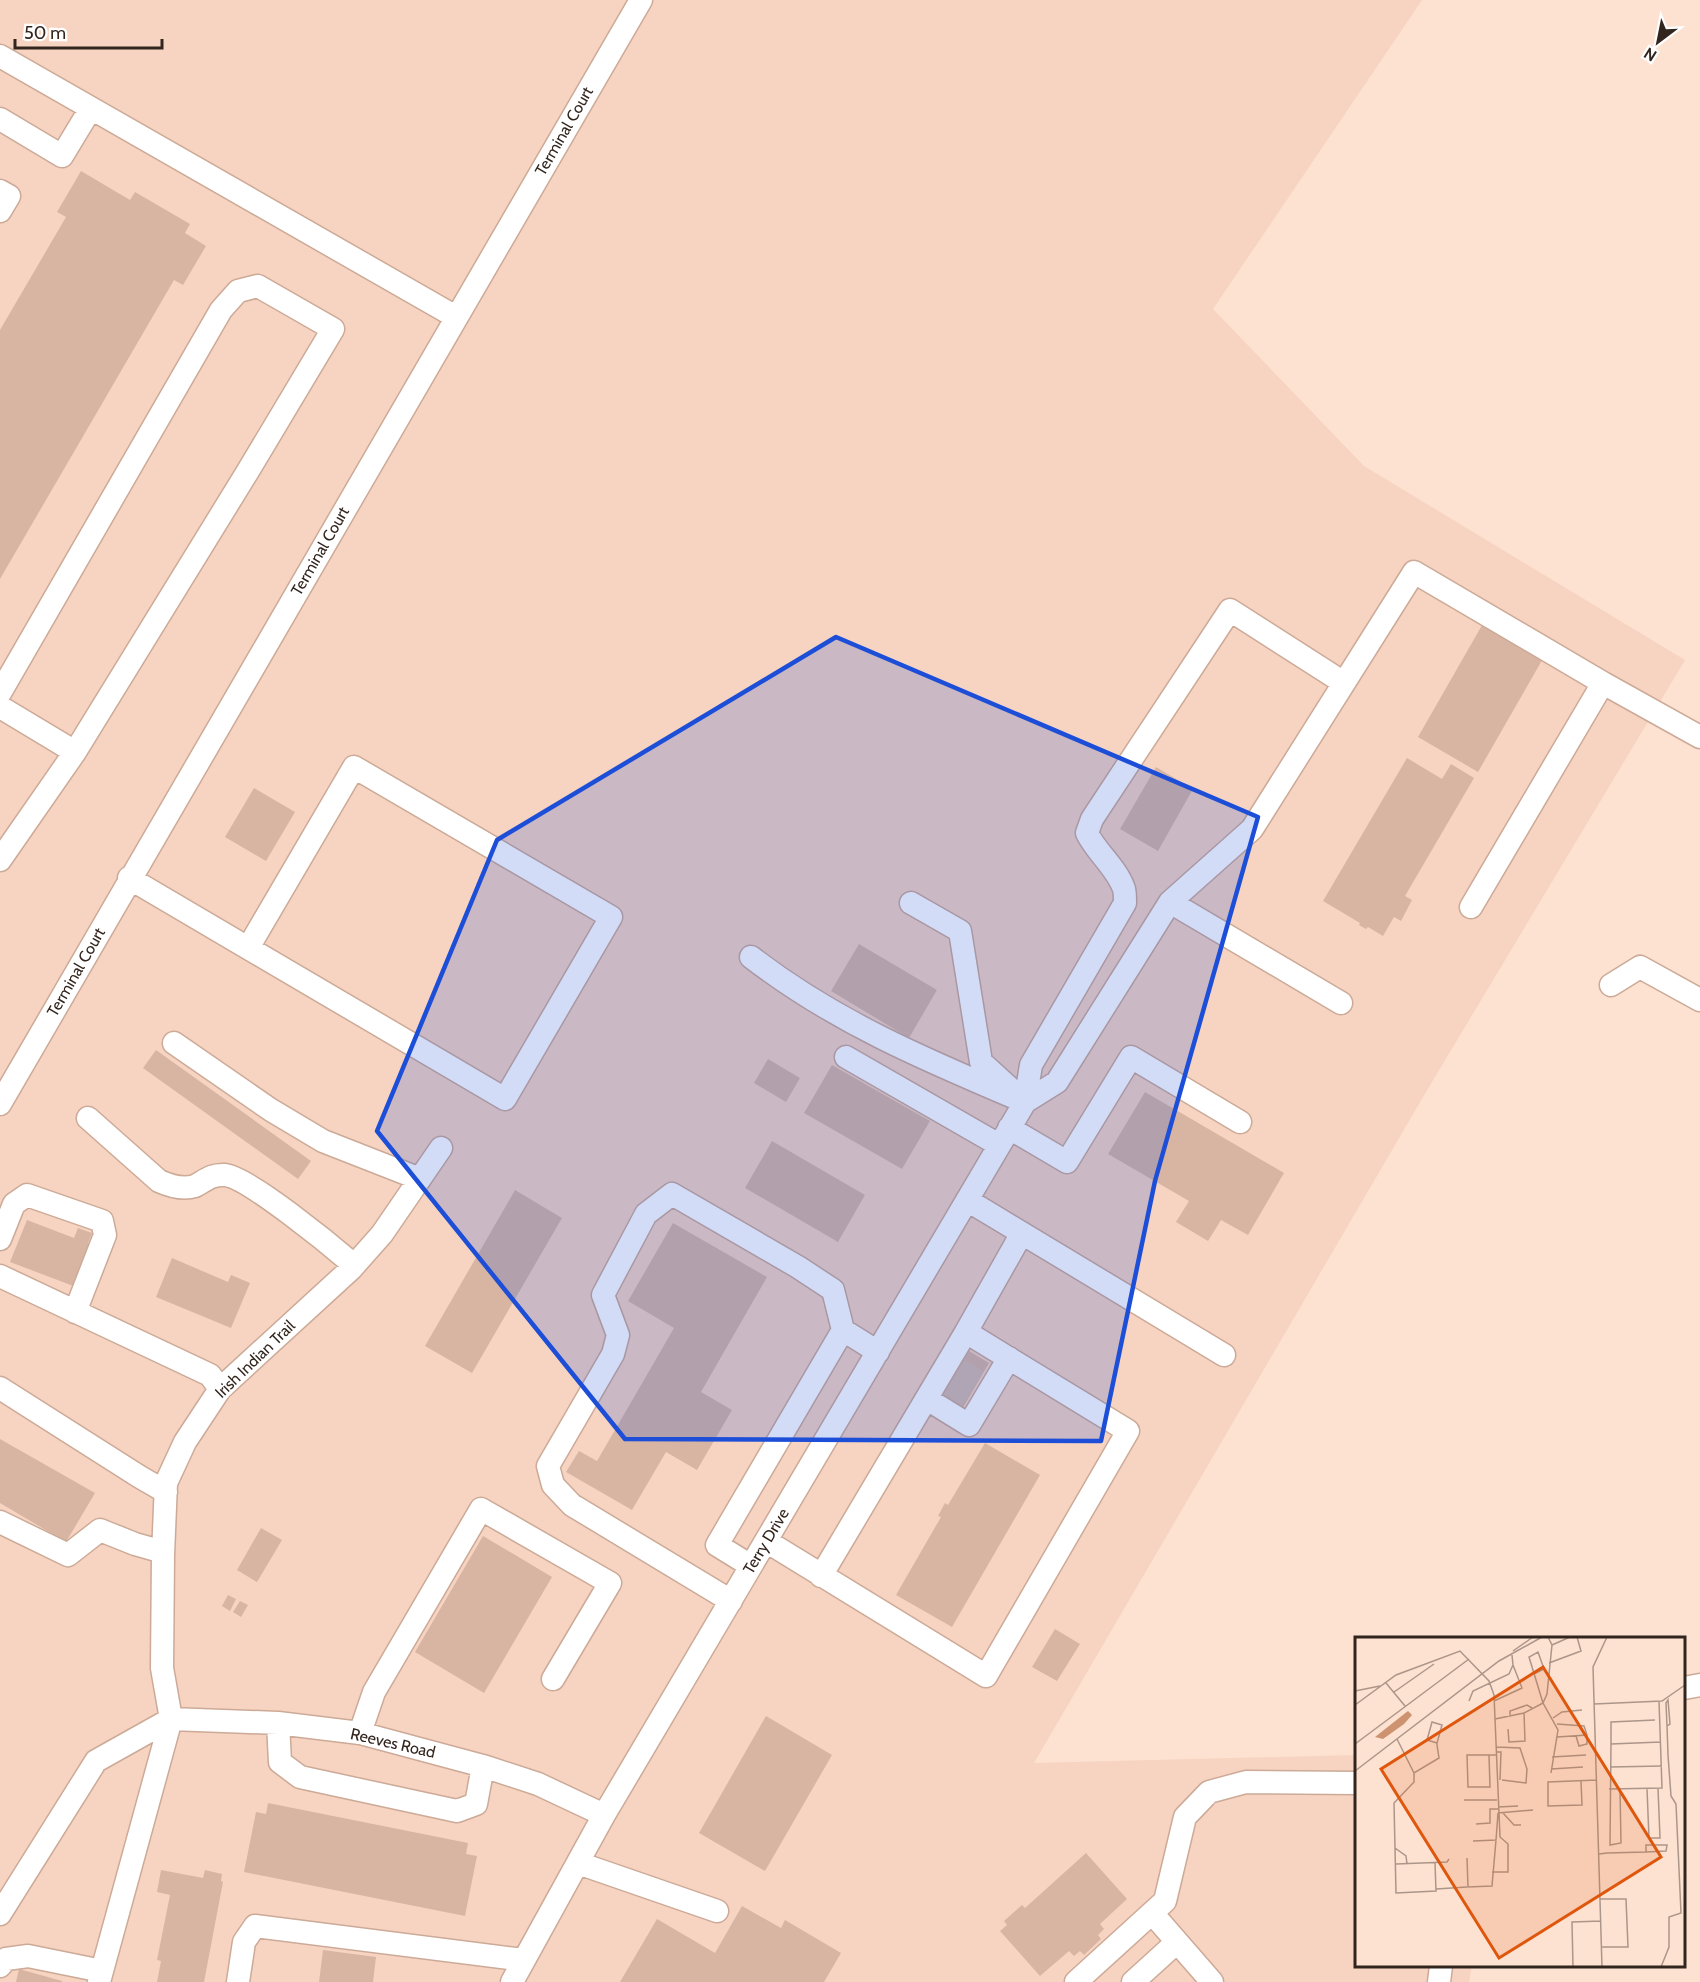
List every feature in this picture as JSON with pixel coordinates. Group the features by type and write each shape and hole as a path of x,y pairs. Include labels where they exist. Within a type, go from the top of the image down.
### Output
{"street":[{"name":"Terminal Court","path":"0,1104 129,878 641,0"},
{"path":"0,56 456,318"},
{"path":"0,119 62,156 91,108"},
{"path":"0,191 9,196 0,211"},
{"path":"0,693 221,310 238,291 258,286 333,329 249,471 75,752 0,860"},
{"path":"1025,1102 1057,1082 1170,902 1252,829 1414,572 1700,737"},
{"path":"1025,1102 1031,1065 1125,903 1124,889 1087,833 1092,819 1230,610 1344,683"},
{"path":"1471,907 1603,683"},
{"path":"0,707 75,752"},
{"path":"129,878 248,948 505,1099 611,917 354,767 248,948"},
{"path":"1170,902 1341,1003"},
{"path":"911,903 960,931 981,1062 1025,1102"},
{"path":"750,957 804,996 840,1017 901,1049 1025,1102"},
{"path":"1611,985 1640,967 1700,1000"},
{"path":"174,1043 271,1110 322,1141 420,1179"},
{"path":"846,1057 1004,1137 1067,1162 1131,1057 1240,1122"},
{"name":"Terry Drive","path":"512,1982 604,1815 1025,1102"},
{"path":"88,1118 159,1181 172,1187 183,1188 195,1185 207,1178 226,1175 246,1183 354,1265"},
{"name":"Irish Indian Trail","path":"171,1719 162,1668 166,1483 185,1443 220,1389 354,1265 382,1234 441,1148"},
{"path":"731,1601 572,1505 553,1485 548,1466 613,1354 618,1335 603,1295 646,1214 672,1194 798,1267 833,1290 843,1330 878,1352"},
{"path":"0,1239 14,1204 27,1195 102,1221 105,1235 75,1312"},
{"path":"967,1200 1224,1355"},
{"path":"821,1576 944,1379 966,1332 1022,1233"},
{"path":"0,1276 210,1375 220,1389"},
{"path":"751,1566 717,1545 843,1330"},
{"path":"766,1541 986,1676 1128,1431 966,1332"},
{"path":"944,1379 969,1425 980,1394 1009,1358"},
{"path":"0,1388 166,1492"},
{"path":"360,1733 374,1692 481,1509 610,1583 553,1679"},
{"path":"0,1522 68,1555 100,1530 164,1552"},
{"path":"1685,1688 1700,1685"},
{"path":"0,1914 96,1761 171,1719"},
{"path":"0,1966 6,1959 28,1956 100,1977 171,1719"},
{"name":"Reeves Road","path":"171,1719 278,1724 360,1733 483,1766 538,1784 604,1815"},
{"path":"278,1724 280,1762 300,1778 457,1811 476,1804 483,1766"},
{"path":"1076,1982 1165,1901 1185,1817 1209,1792 1246,1782 1355,1783"},
{"path":"578,1863 717,1911"},
{"path":"1152,1913 1212,1982"},
{"path":"238,1982 244,1942 255,1926 524,1960"},
{"path":"1133,1982 1177,1942"},
{"path":"1439,1982 1440,1967"}],"highlighted area":[{"path":"836,637 1258,817 1155,1181 1101,1441 625,1439 377,1131 497,840"}],"shaded area":[{"path":"0,0 1422,0 1213,309 1364,466 1685,660 1426,1092 1034,1763 1355,1755 1355,1967 1472,1967 1469,1982 0,1982"}],"building":[{"path":"81,171 130,200 135,192 190,224 185,233 206,246 183,285 174,280 0,579 0,330 66,217 57,212"},
{"path":"1485,620 1545,655 1478,772 1418,737"},
{"path":"1407,758 1442,779 1451,764 1474,778 1405,896 1412,900 1401,921 1394,917 1383,936 1368,927 1366,929 1359,925 1360,923 1323,901"},
{"path":"1156,767 1193,789 1158,851 1120,829"},
{"path":"254,788 295,812 266,861 225,837"},
{"path":"859,944 937,990 909,1038 831,991"},
{"path":"156,1050 311,1161 298,1179 143,1068"},
{"path":"768,1059 800,1078 786,1102 754,1083"},
{"path":"832,1065 930,1121 902,1169 804,1113"},
{"path":"1145,1092 1284,1173 1248,1235 1221,1220 1208,1241 1176,1222 1189,1201 1108,1154"},
{"path":"772,1141 865,1195 838,1242 745,1188"},
{"path":"515,1190 562,1218 472,1373 425,1346"},
{"path":"27,1220 74,1238 78,1228 92,1233 88,1243 92,1245 76,1287 10,1262"},
{"path":"673,1223 767,1277 701,1392 732,1410 697,1470 666,1452 632,1510 566,1472 579,1451 597,1461 674,1328 628,1301"},
{"path":"172,1258 228,1282 231,1275 250,1283 231,1328 156,1297"},
{"path":"969,1351 989,1363 962,1409 942,1397"},
{"path":"0,1439 95,1493 66,1542 0,1503"},
{"path":"985,1443 1040,1475 952,1627 896,1595 941,1517 938,1516 945,1503 948,1505"},
{"path":"261,1528 282,1540 257,1582 237,1570"},
{"path":"483,1536 552,1577 484,1693 415,1652"},
{"path":"228,1595 236,1599 230,1611 222,1606"},
{"path":"240,1601 248,1605 241,1617 233,1612"},
{"path":"1055,1629 1080,1644 1057,1681 1032,1667"},
{"path":"766,1716 832,1755 765,1871 699,1833"},
{"path":"268,1803 468,1843 466,1854 477,1856 465,1916 244,1872 256,1812 266,1814"},
{"path":"1086,1853 1127,1899 1100,1924 1104,1929 1098,1935 1101,1939 1084,1955 1080,1951 1074,1956 1069,1951 1040,1976 1000,1931 1007,1925 1004,1921 1022,1905 1025,1908"},
{"path":"161,1870 203,1878 205,1870 222,1874 221,1881 223,1882 204,1982 157,1982 161,1961 157,1960 170,1895 157,1892"},
{"path":"742,1906 781,1928 785,1920 841,1953 824,1982 620,1982 657,1919 715,1953"},
{"path":"323,1950 376,1957 373,1982 319,1982"},
{"path":"19,1969 62,1981 62,1982 16,1982"}],"tunnel":[{"path":"959,1369 979,1382"},
{"path":"948,1386 970,1399"}]}
